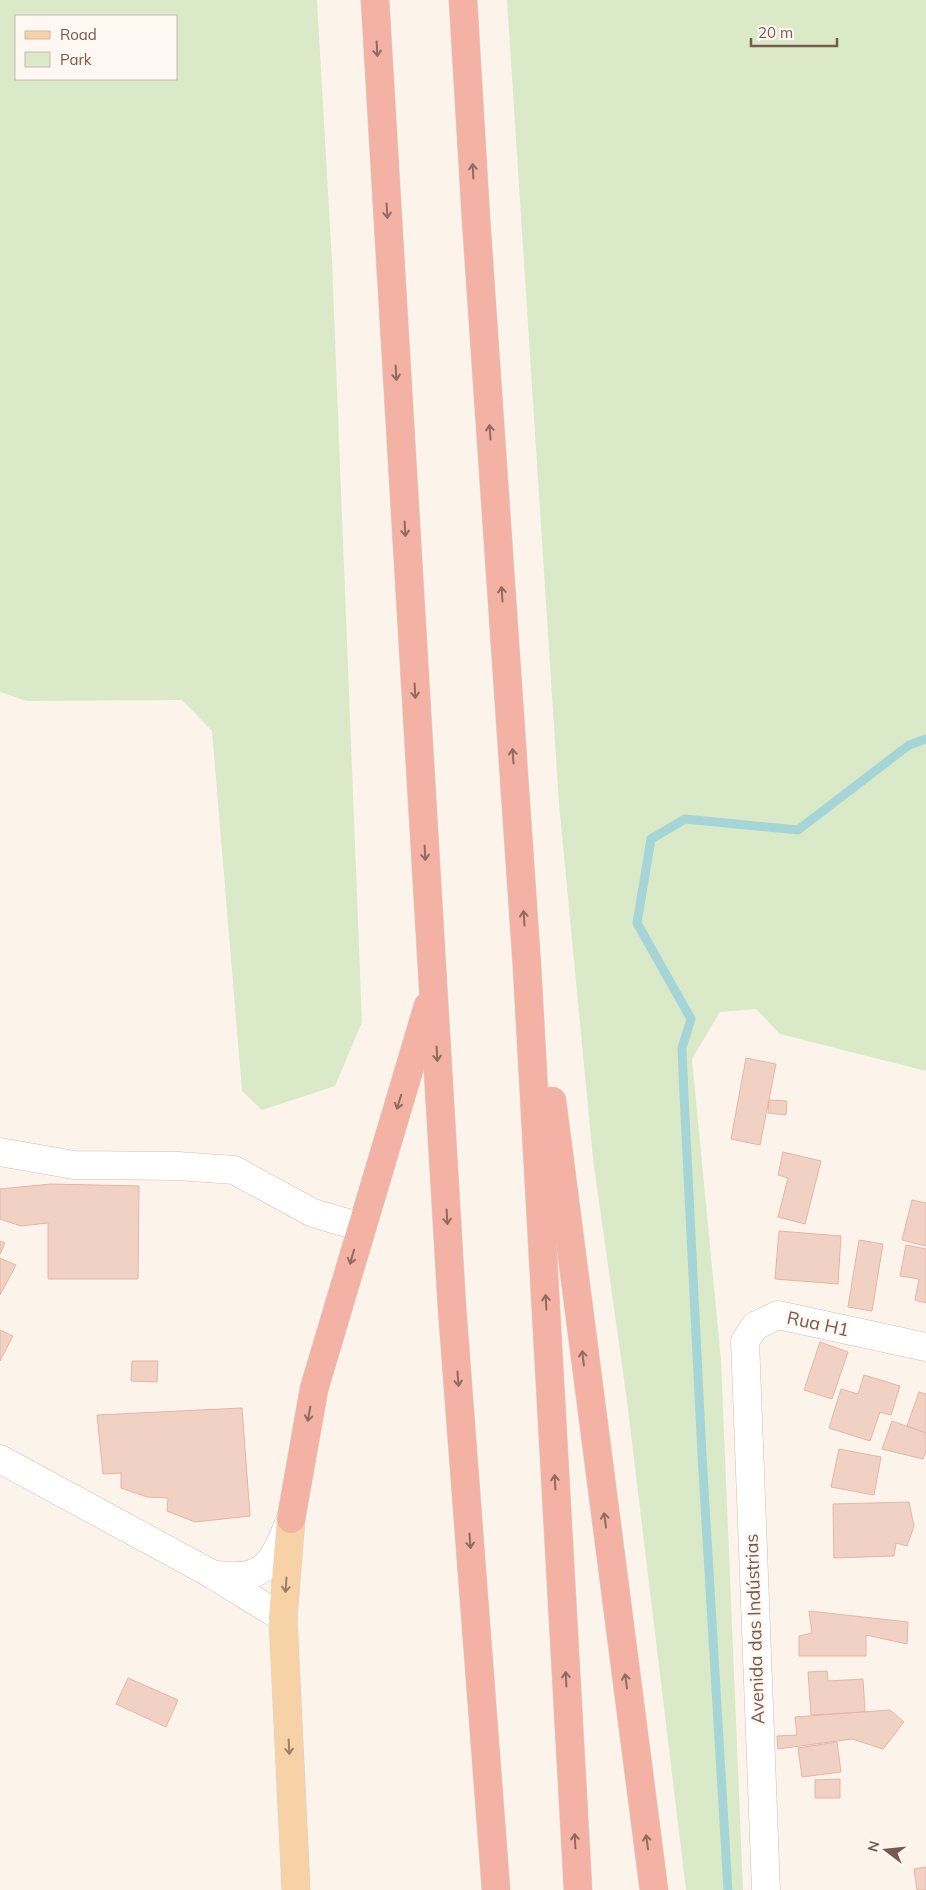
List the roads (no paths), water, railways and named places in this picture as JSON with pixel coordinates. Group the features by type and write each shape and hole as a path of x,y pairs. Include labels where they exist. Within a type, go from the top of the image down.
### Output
{"highway":[{"path":"375,0 452,1308 496,1890"},
{"path":"463,0 476,229 527,967 578,1890"},
{"path":"527,967 546,1047 585,1374 654,1890"},
{"path":"291,1519 314,1389 433,988"}],"main road":[{"path":"291,1519 283,1618 296,1890"}],"street":[{"path":"0,1152 74,1165 178,1166 234,1170 314,1213 361,1227"},
{"name":"Rua H1","path":"745,1368 745,1341 755,1326 778,1316 926,1347"},
{"name":"Avenida das Indústrias","path":"745,1368 766,1890"},
{"path":"0,1459 210,1573 283,1618"},
{"path":"210,1573 236,1578 258,1572 276,1554 291,1519"}],"waterway":[{"path":"728,1890 702,1455 682,1048 691,1019 637,923 651,839 685,819 798,830 909,745 926,739"}]}
